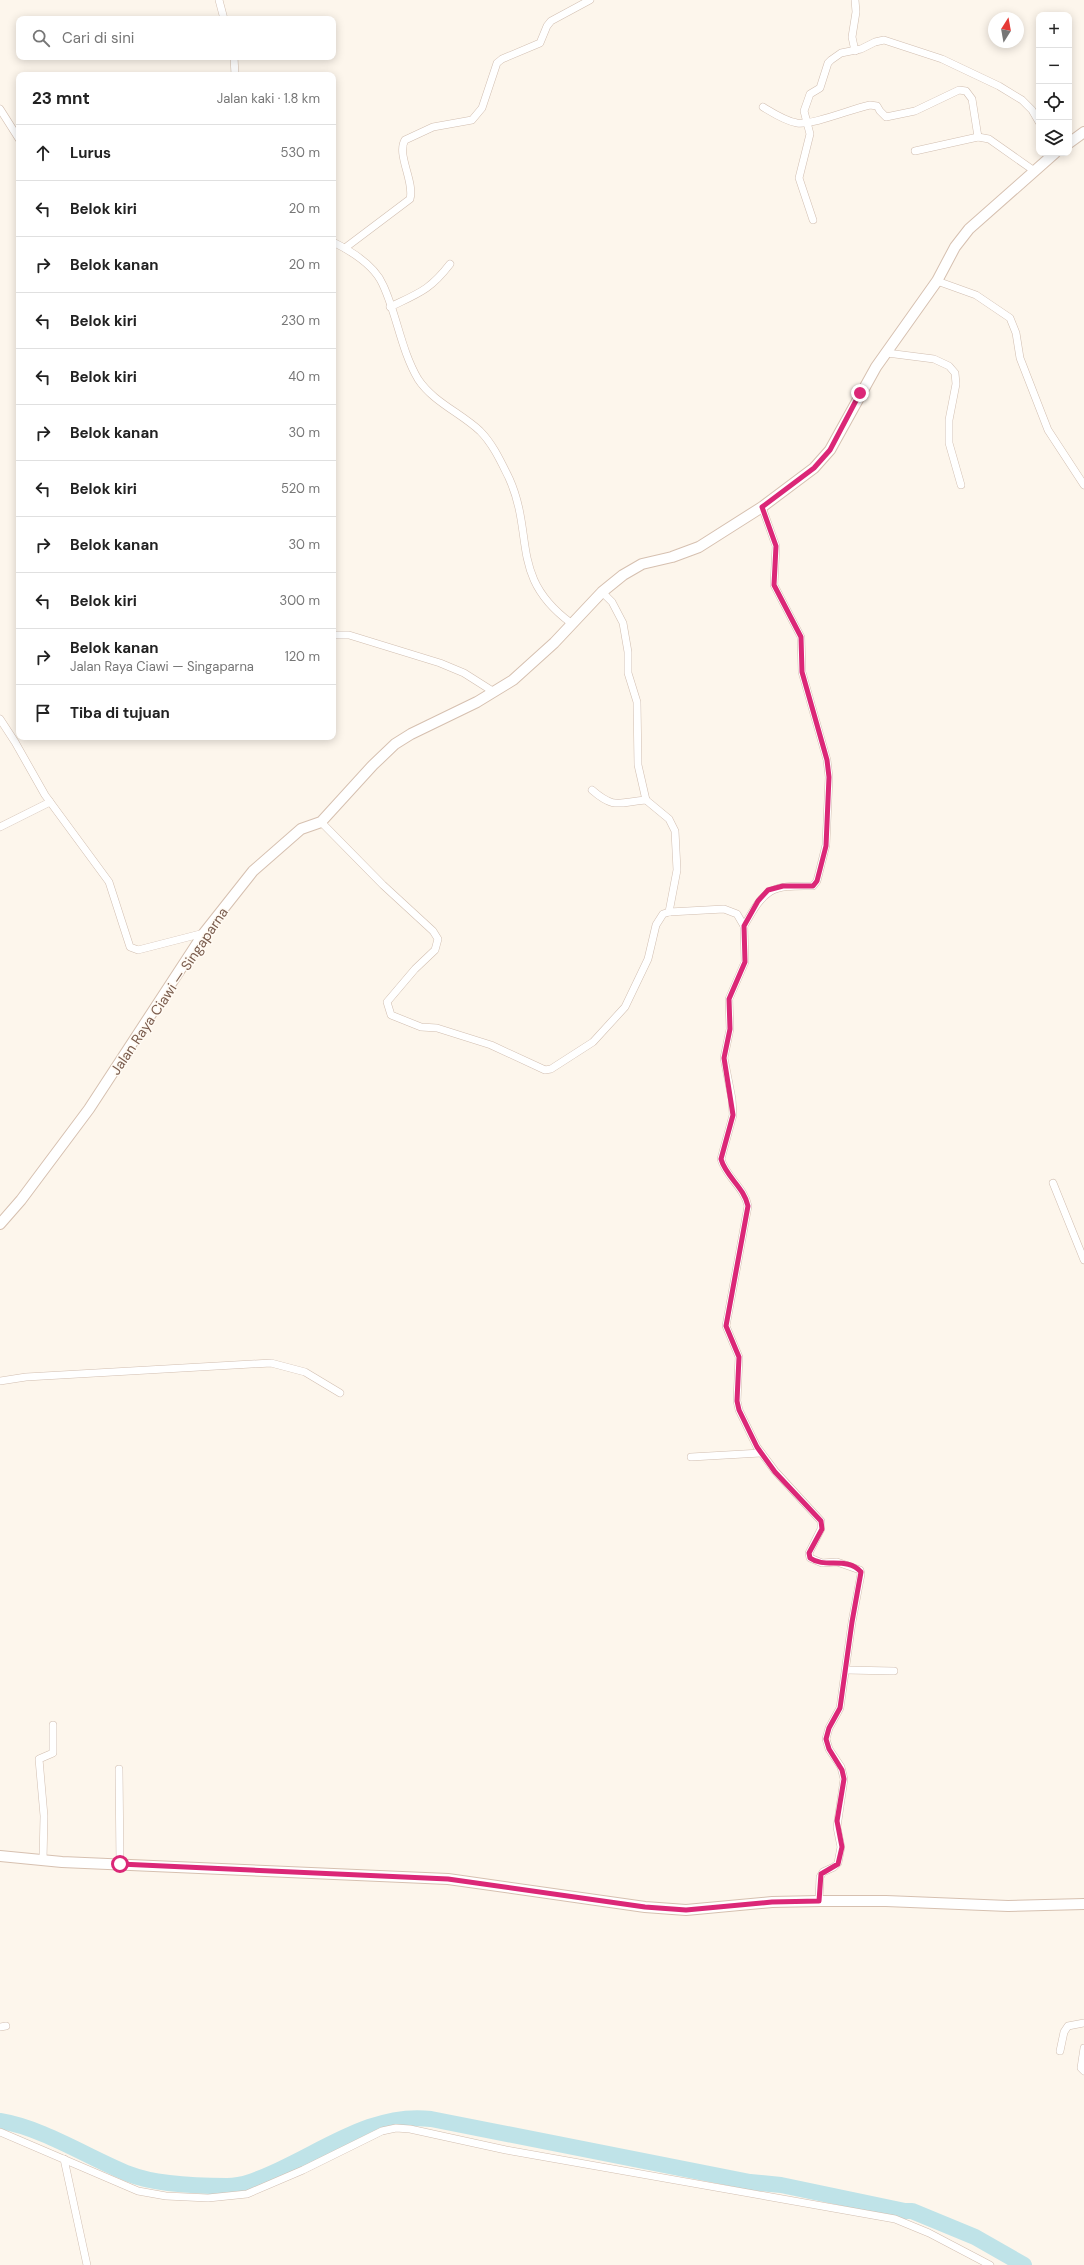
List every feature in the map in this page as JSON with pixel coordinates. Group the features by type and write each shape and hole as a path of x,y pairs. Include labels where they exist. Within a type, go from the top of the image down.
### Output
{"main road":[{"path":"1072,141 1084,132"},
{"name":"Jalan Raya Ciawi — Singaparna","path":"0,1224 21,1200 89,1109 204,933 253,871 301,829 322,822 373,765 395,744 411,734 494,692 513,680 534,663 602,592 642,564 672,557 699,547 762,507 814,468 830,450 860,393 937,282 955,247 969,228 1033,170 1051,156"},
{"path":"0,1856 120,1864 448,1879 645,1907 686,1910 772,1902 819,1901 886,1901 1008,1906 1084,1904"}],"street":[{"path":"219,0 223,16"},
{"path":"345,248 410,199 411,186 403,147 405,140 433,127 472,120 484,103 497,63 502,59 540,43 547,26 551,21 590,0"},
{"path":"855,0 856,12 852,37 855,51"},
{"path":"813,220 799,178 810,134 804,111 805,105 810,94 820,89 829,62 841,53 855,51 875,42 884,40 942,59 1016,96 1027,104 1038,120"},
{"path":"234,60 235,72"},
{"path":"763,107 796,123 807,123 870,105 878,106 880,111 886,117 915,111 959,90 966,91 972,99 978,137"},
{"path":"0,109 16,135"},
{"path":"916,151 978,137 989,139 1033,170"},
{"path":"336,244 345,248 369,266 383,284 400,336 418,378 428,391 481,432 496,453 516,498 526,558 533,581 553,610 571,623"},
{"path":"390,307 429,288 436,282 450,264"},
{"path":"937,282 976,295 1010,318 1016,333 1020,358 1048,430 1084,485"},
{"path":"887,353 934,359 949,366 955,373 956,384 949,420 949,443 961,486"},
{"path":"762,507 776,546 775,589 797,627 801,639 802,672 827,760 829,782 826,846 817,881 813,886 783,886 768,890 758,901 744,926 745,962 729,999 730,1029 724,1058 733,1115 721,1159 744,1192 748,1212 726,1326 739,1357 736,1389 739,1410 761,1453 775,1472 821,1521 822,1529 809,1553 810,1558 819,1563 845,1564 861,1572 839,1712 829,1728 826,1739 829,1749 842,1770 844,1779 837,1827 842,1847 838,1864 834,1868 823,1872 820,1877 819,1901"},
{"path":"602,592 612,602 623,623 628,652 628,672 637,702 638,765 646,800 668,819 675,831 677,870 669,912"},
{"path":"336,635 349,635 440,663 464,673 494,692"},
{"path":"0,719 50,802 109,882 131,948 138,950 204,933"},
{"path":"592,790 606,802 611,803 618,804 646,800"},
{"path":"0,827 50,802"},
{"path":"322,822 383,884 433,931 438,939 435,950 415,969 387,1002 391,1015 420,1028 437,1028 491,1045 545,1070 551,1070 589,1044 618,1017 631,997 639,974 648,959 659,919 663,914 669,912 724,909 736,914 744,926"},
{"path":"1053,1183 1084,1260"},
{"path":"0,1381 26,1377 263,1363 286,1366 305,1372 340,1393"},
{"path":"692,1456 761,1453"},
{"path":"846,1670 894,1671"},
{"path":"43,1860 43,1792 38,1767 39,1759 53,1752 53,1725"},
{"path":"119,1769 120,1864"},
{"path":"1060,2051 1064,2032 1068,2026 1071,2024 1084,2023"},
{"path":"1084,2048 1081,2062 1081,2068 1084,2071"},
{"path":"0,2132 138,2191 166,2196 226,2197 247,2194 258,2190 382,2131 396,2128 410,2129 506,2150 894,2219 929,2233 990,2265"},
{"path":"64,2159 87,2265"}],"waterway":[{"path":"0,2121 33,2130 129,2174 139,2177 177,2184 234,2186 261,2178 334,2142 371,2126 411,2118 431,2119 750,2182 781,2185 905,2211 912,2211 975,2237 1024,2265"}],"route":[{"path":"120,1864 243,1871 448,1879 522,1888 645,1907 686,1910 772,1902 819,1901 821,1874 834,1868 838,1864 842,1847 837,1830 837,1821 844,1779 841,1767 826,1744 826,1739 829,1728 837,1716 840,1708 852,1622 861,1572 858,1568 845,1564 837,1562 819,1563 809,1557 810,1550 822,1529 819,1516 775,1472 757,1447 739,1410 736,1389 739,1357 727,1331 726,1322 748,1206 744,1192 721,1159 733,1115 732,1099 724,1065 725,1050 730,1029 728,1004 730,994 746,958 744,926 758,901 768,890 783,886 813,886 817,881 826,846 829,777 827,760 802,672 801,637 797,627 775,589 776,546 772,530 762,507 814,468 830,450 860,393"}]}
